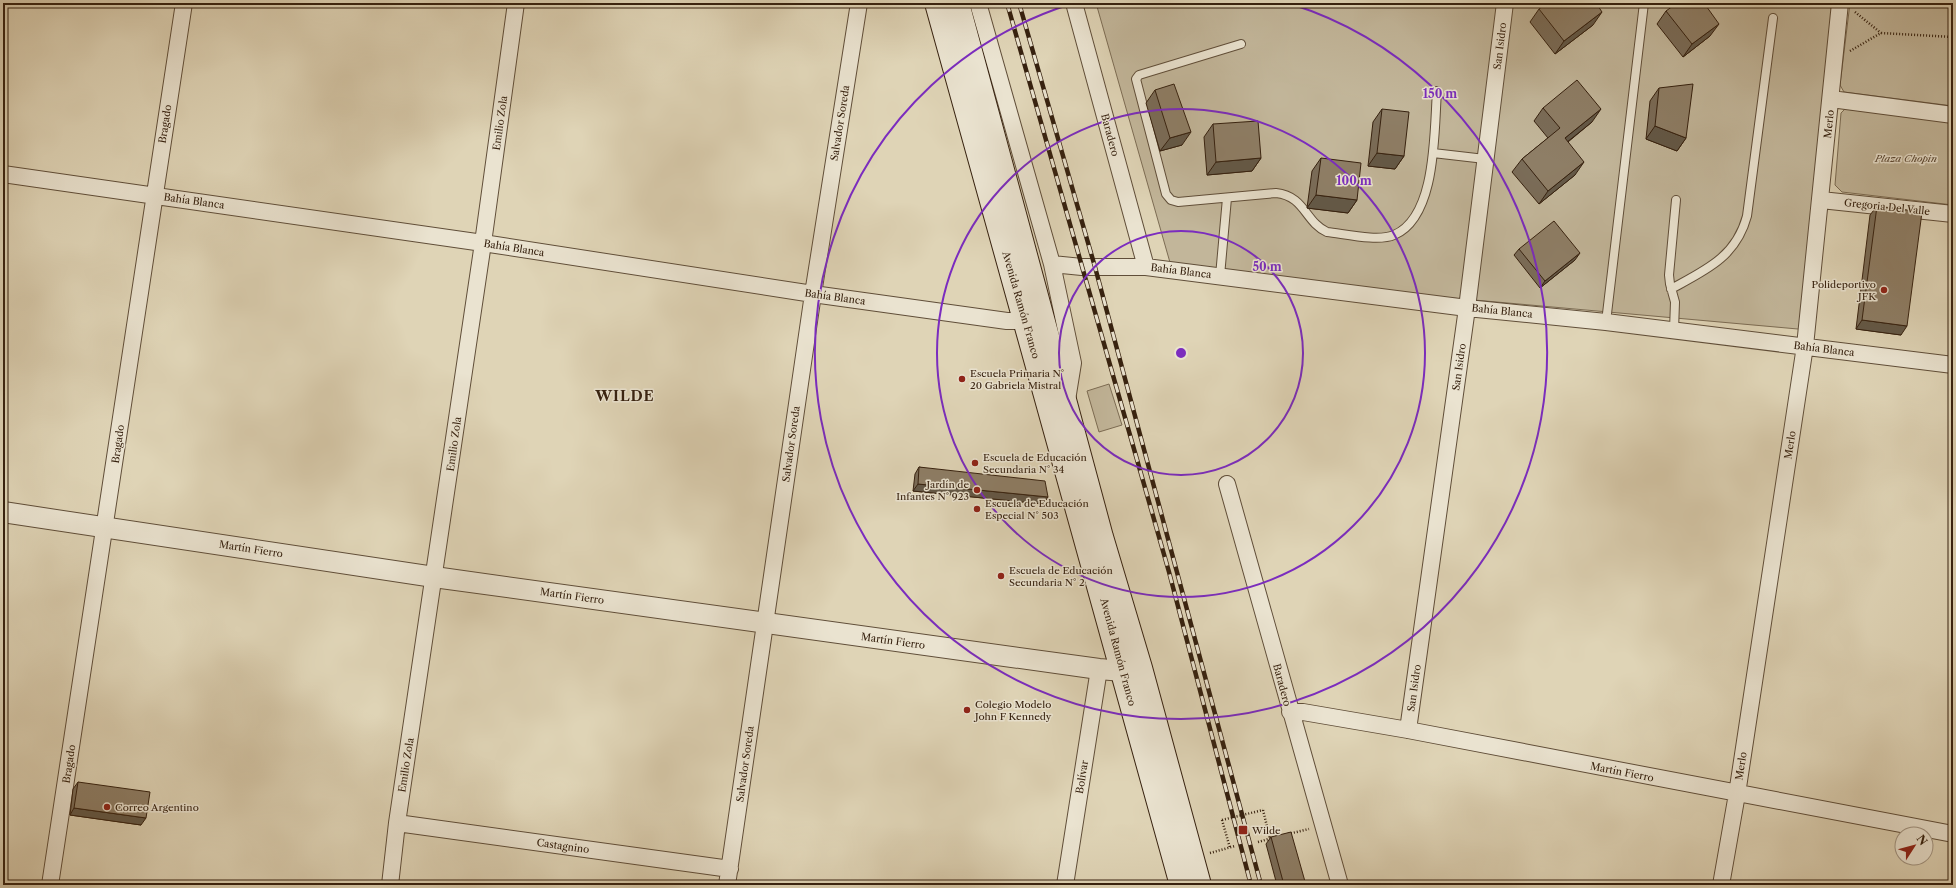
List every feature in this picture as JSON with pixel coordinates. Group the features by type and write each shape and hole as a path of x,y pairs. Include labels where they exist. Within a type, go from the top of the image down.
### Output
{"main road":[{"name":"Avenida Ramón Franco","path":"936,3 1026,321 1132,670 1200,885"},
{"name":"Avenida Ramón Franco","path":"958,3 1102,537 1181,885"}],"street":[{"name":"Bragado","path":"50,885 106,527 154,196 184,3"},
{"name":"Emilio Zola","path":"390,885 397,823 483,243 516,3"},
{"name":"Salvador Soreda","path":"727,885 812,294 859,3"},
{"path":"978,3 1052,264 1073,363 1066,406"},
{"name":"Baradero","path":"1074,3 1146,267"},
{"name":"San Isidro","path":"1408,730 1467,308 1505,3"},
{"name":"Merlo","path":"1721,885 1737,794 1805,346 1835,59 1846,6"},
{"path":"1831,99 1953,115"},
{"name":"Bahía Blanca","path":"3,174 483,243 812,294 1007,320 1026,321"},
{"name":"Gregoria Del Valle","path":"1821,200 1953,214"},
{"name":"Bahía Blanca","path":"1052,264 1082,267 1146,267 1467,308 1606,322 1953,365"},
{"name":"Baradero","path":"1227,484 1290,712 1340,885"},
{"name":"Martín Fierro","path":"3,512 434,577 1099,669 1132,670"},
{"name":"Bolívar","path":"1065,885 1099,669"},
{"name":"Martín Fierro","path":"1290,712 1303,712 1408,730 1953,834"},
{"name":"Castagnino","path":"397,823 730,869"}],"lane":[{"path":"1606,322 1644,3"},
{"path":"1671,289 1716,264 1724,257 1744,228 1747,216 1773,18"},
{"path":"1241,44 1139,75 1136,79 1158,169 1166,194 1171,200 1178,202 1276,193 1286,194 1302,206 1321,229 1327,232 1378,238 1394,236 1411,222 1424,201 1427,192 1433,153 1437,91"},
{"path":"1433,153 1485,159"},
{"path":"1220,276 1227,198"},
{"path":"1674,330 1675,302 1669,275 1676,200"}],"path":[{"path":"1846,6 1881,33"},
{"path":"1835,59 1881,33 1953,37"},
{"path":"1235,846 1230,848 1222,820 1263,810 1270,839"},
{"path":"1285,835 1323,826"},
{"path":"1258,842 1278,837"},
{"path":"1208,853 1210,860"}],"green space":[{"path":"1096,3 1845,3 1809,330 1173,273"},
{"path":"1850,3 1953,3 1953,106 1844,92 1840,85"},
{"name":"Plaza Chopin","path":"1845,109 1953,122 1953,205 1842,192 1835,185 1841,113"},
{"path":"1109,384 1122,425 1099,432 1087,391"}],"building":[{"path":"1547,3 1596,3 1602,12 1564,41 1539,9"},
{"path":"1677,3 1704,3 1719,24 1692,44 1666,11"},
{"path":"1577,80 1601,109 1565,138 1584,162 1548,191 1522,159 1560,128 1543,108"},
{"path":"1174,84 1191,132 1170,138 1155,90"},
{"path":"1693,84 1686,138 1655,126 1659,88"},
{"path":"1382,109 1409,112 1404,156 1377,153"},
{"path":"1258,121 1261,158 1216,162 1213,124"},
{"path":"1321,158 1361,163 1357,200 1316,195"},
{"name":"Polideportivo JFK","path":"1877,206 1922,212 1907,326 1862,320"},
{"path":"1554,221 1580,253 1545,281 1519,249"},
{"path":"919,467 1045,481 1048,497 918,484"},
{"name":"Correo Argentino","path":"78,782 150,792 146,818 74,808"},
{"path":"1291,832 1306,885 1284,885 1271,837"}],"railway":[{"path":"1007,3 1169,572 1251,885"},
{"path":"1019,3 1095,267 1261,885"}],"place":[{"name":"Polideportivo JFK","path":"1884,290"},
{"name":"Escuela Primaria N° 20 Gabriela Mistral","path":"962,379"},
{"name":"Escuela de Educación Secundaria N° 34","path":"975,463"},
{"name":"Jardín de Infantes N° 923","path":"977,490"},
{"name":"Escuela de Educación Especial N° 503","path":"977,509"},
{"name":"Escuela de Educación Secundaria N° 2","path":"1001,576"},
{"name":"Colegio Modelo John F Kennedy","path":"967,710"},
{"name":"Correo Argentino","path":"107,807"},
{"name":"Wilde","path":"1243,830"}],"district":[{"name":"WILDE","path":"625,396"}]}
